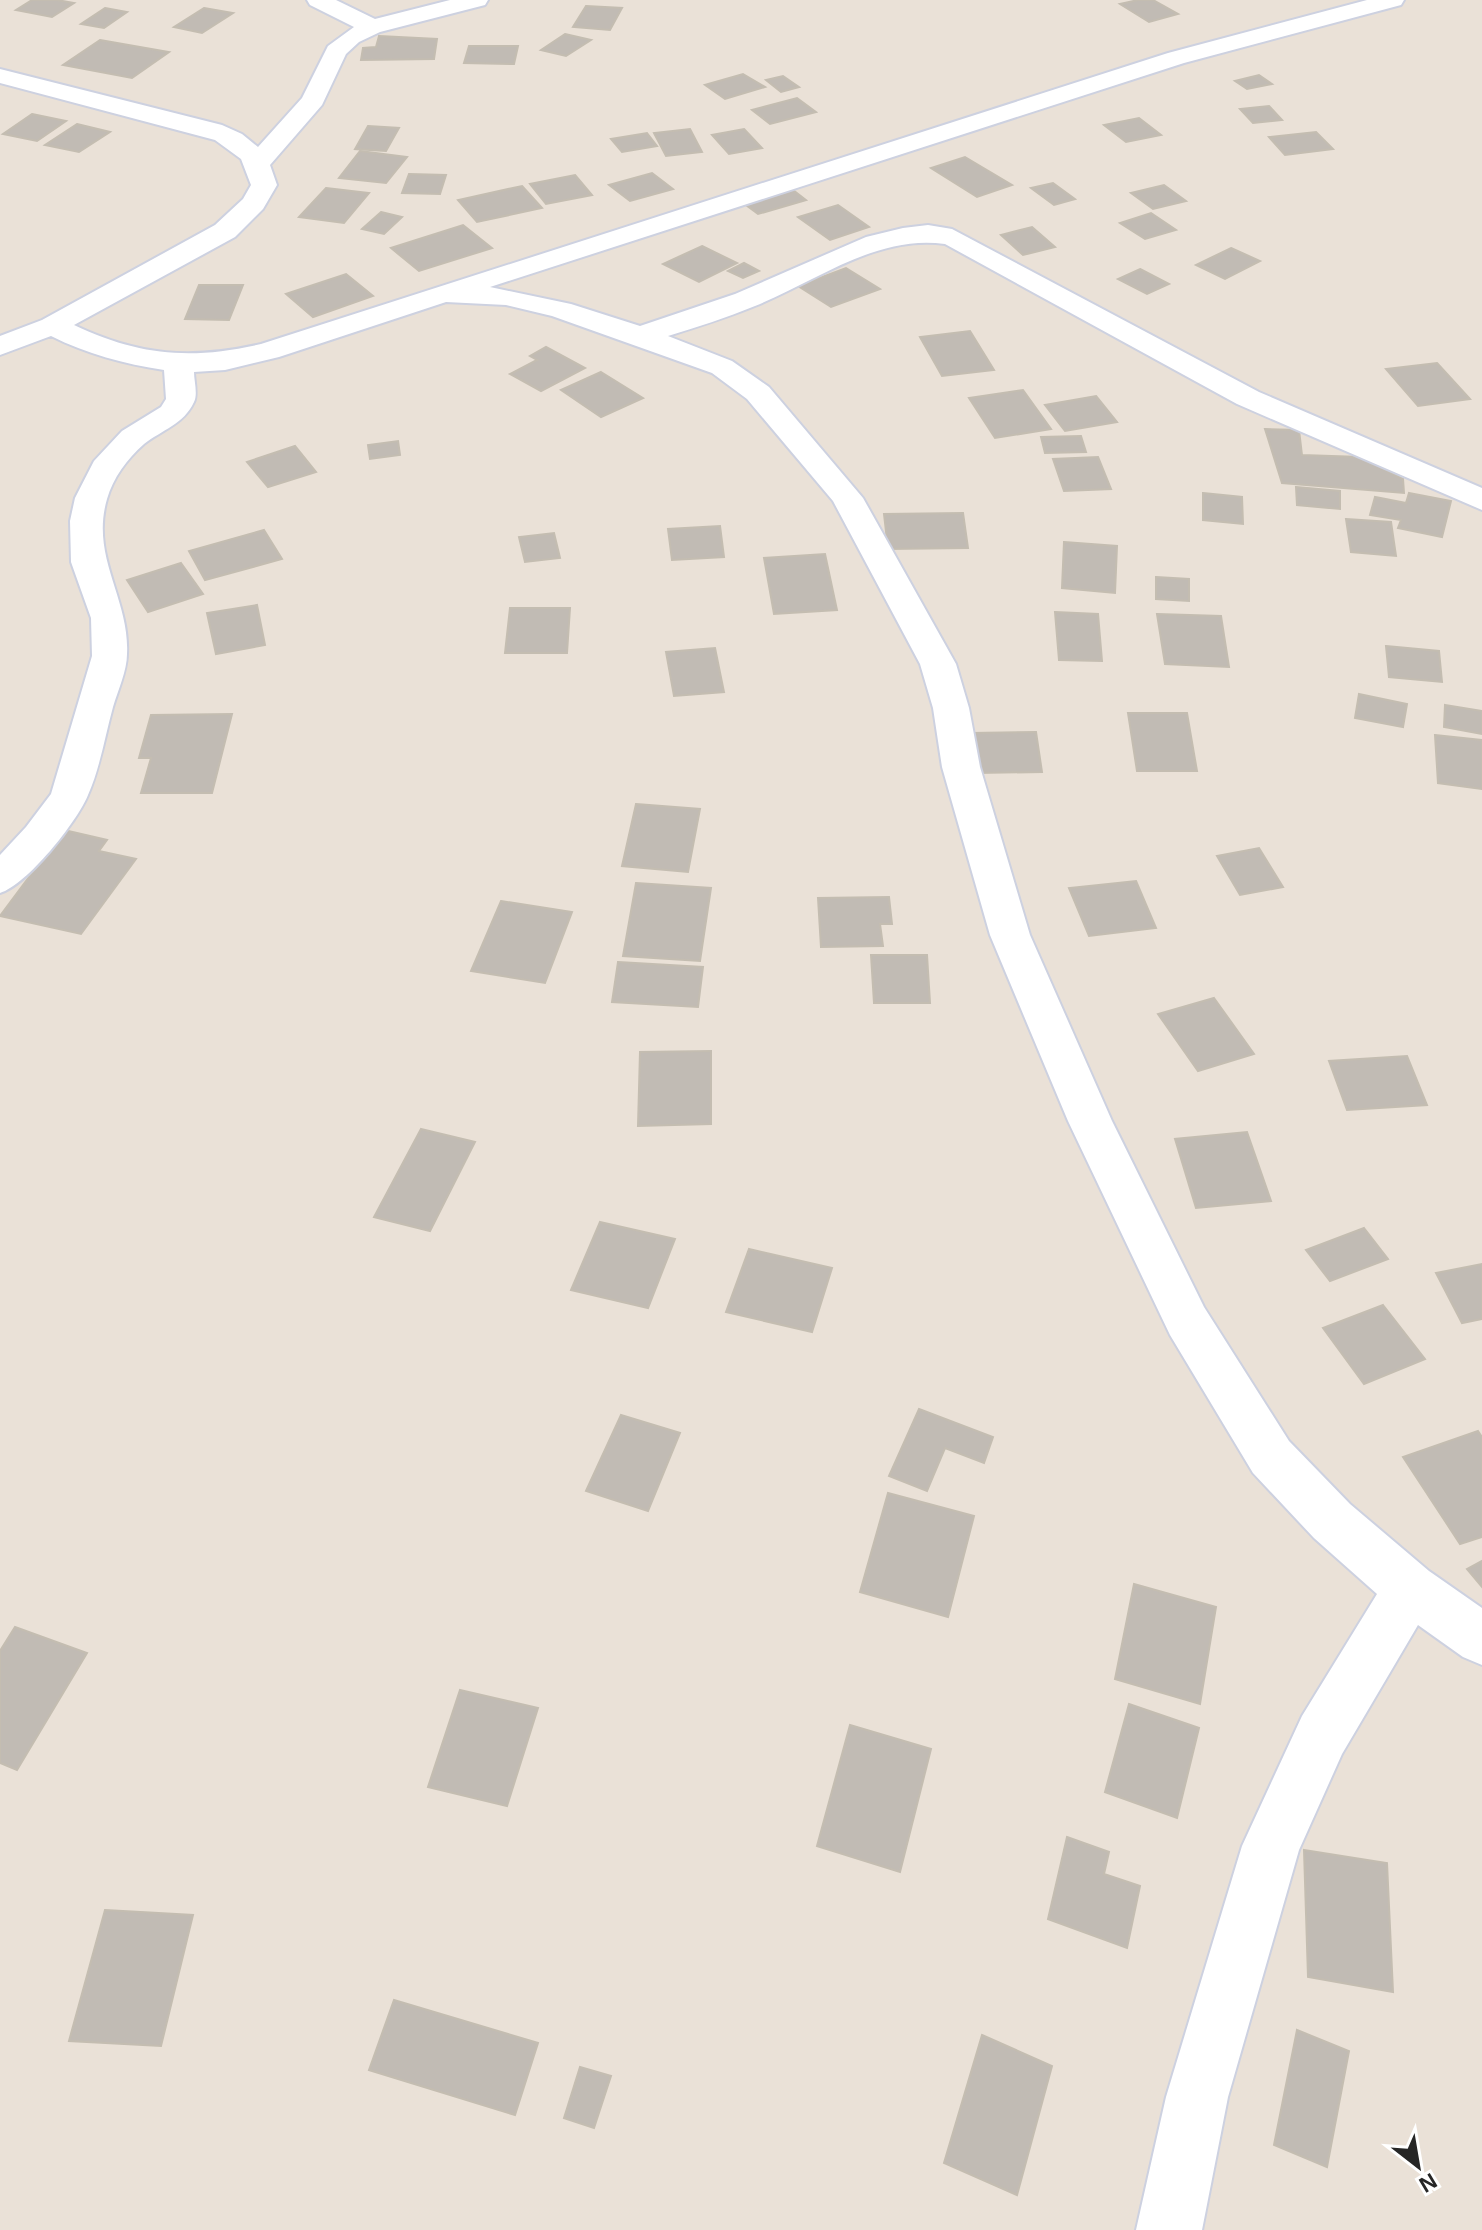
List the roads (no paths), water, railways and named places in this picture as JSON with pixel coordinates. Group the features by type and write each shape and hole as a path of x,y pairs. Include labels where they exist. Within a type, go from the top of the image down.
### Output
{"street":[{"path":"318,0 372,27"},
{"path":"258,163 313,100 336,51 351,37 372,27 477,0"},
{"path":"52,326 101,347 178,364 225,361 269,351 1191,53 1393,0"},
{"path":"0,76 213,130 240,142 258,163 264,185 254,203 225,231 52,326 0,346"},
{"path":"640,336 742,301 890,239 916,232 935,232 952,237 1248,398 1482,500"},
{"path":"444,293 506,297 561,310 722,367 758,393 847,498 938,664 951,708 965,782 1010,935 1090,1121 1187,1321 1271,1457 1332,1521 1410,1589 1482,1639"},
{"path":"0,879 40,836 69,796 110,656 108,618 88,562 86,521 91,498 105,468 133,438 172,413 181,399 178,364"},
{"path":"1169,2230 1197,2097 1271,1846 1322,1735 1410,1589"}]}
